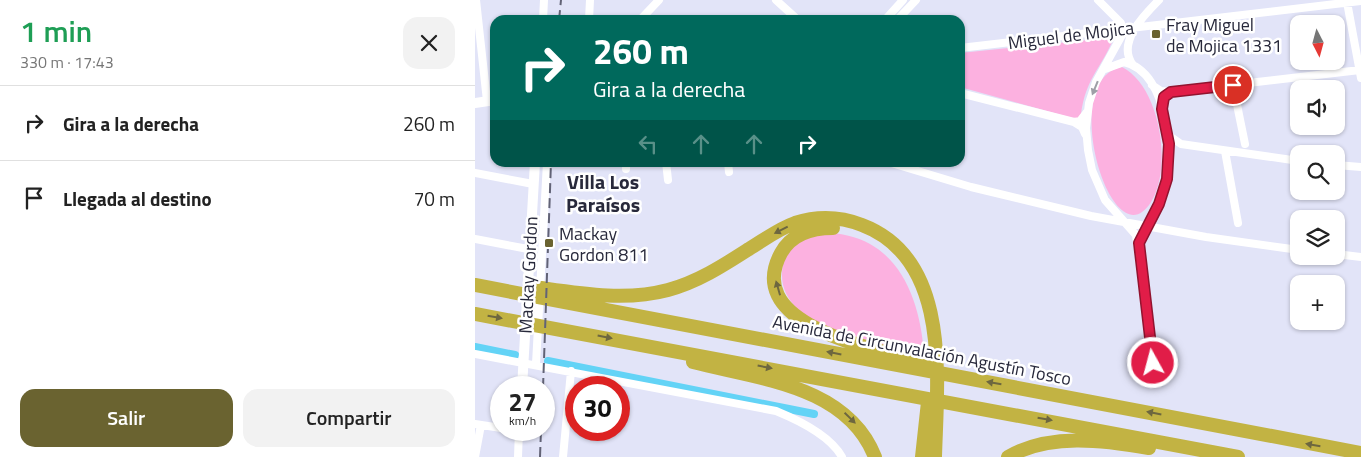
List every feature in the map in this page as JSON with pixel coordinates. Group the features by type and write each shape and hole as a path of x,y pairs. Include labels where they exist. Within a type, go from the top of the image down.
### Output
{"highway":[{"path":"559,296 623,296 658,292 684,285 711,272 794,223 824,218 846,220 877,232 892,243 909,262 922,285 929,305 933,352 932,418 935,457"},
{"path":"933,352 913,286 897,261 881,246 860,234 834,228 808,230 786,245 779,259 776,285 787,307 807,325 832,337 951,368 973,380"},
{"path":"475,277 517,288"},
{"name":"Avenida de Circunvalación Agustín Tosco","path":"475,285 517,288 973,380 1361,453"},
{"path":"475,314 1238,457"},
{"path":"658,347 693,362 802,391 827,401 854,422 867,440 875,457"},
{"path":"922,457 932,418"},
{"path":"1008,457 1040,444 1075,441 1141,447 1196,457"}],"main road":[{"path":"475,103 490,101"},
{"name":"Mackay Gordon","path":"522,376 535,167"}],"street":[{"path":"476,0 490,94"},
{"path":"543,15 544,0"},
{"path":"589,15 590,0"},
{"path":"645,15 659,0"},
{"path":"890,15 903,0"},
{"path":"902,15 916,0"},
{"path":"1098,0 1118,19 1122,29 1119,43 1097,82 1087,112 1087,137 1092,170 1105,200 1136,235 1153,363"},
{"path":"1159,0 1137,27 1128,47 1128,57 1152,85 1161,91 1171,92 1360,74 1347,2"},
{"path":"779,1 793,15"},
{"name":"Miguel de Mojica","path":"965,47 1361,1"},
{"path":"1104,70 1119,63 1133,65"},
{"path":"1152,85 1162,109 1168,134 1169,156"},
{"path":"1233,85 1245,144"},
{"path":"1162,109 1164,97 1171,92"},
{"path":"965,94 1074,122 1082,127 1087,137"},
{"path":"1074,122 1080,121 1087,112"},
{"path":"1168,134 1181,144 1290,160"},
{"path":"1139,248 1140,240 1165,189 1171,149 1181,144"},
{"path":"1225,151 1238,223"},
{"path":"1345,166 1361,167"},
{"path":"536,364 547,167"},
{"path":"667,167 668,180"},
{"path":"728,167 729,172"},
{"path":"905,167 971,187 1091,216 1148,225 1163,230 1290,249"},
{"path":"475,173 533,184"},
{"path":"1091,216 1100,214 1105,200"},
{"path":"1155,212 1156,223 1163,230"},
{"path":"475,239 529,249"},
{"path":"1345,255 1361,257"},
{"path":"475,354 536,364 776,411 814,430 841,454"},
{"path":"563,457 571,371"},
{"path":"475,456 478,424"},
{"path":"517,457 518,441"}],"shaded area":[{"path":"1108,38 1112,42 1086,92 1080,118 1076,119 965,88 965,52"},
{"path":"1122,67 1135,77 1146,91 1154,109 1162,149 1158,187 1151,202 1136,215 1121,209 1107,190 1097,162 1092,131 1093,102 1103,79"},
{"path":"826,232 865,241 883,253 894,264 903,277 916,306 924,353 859,339 836,331 814,321 797,308 785,292 782,272 783,262 790,249 796,244"}],"waterway":[{"path":"475,347 515,355"},
{"path":"548,361 814,414"}],"railway":[{"path":"560,15 561,0"},
{"path":"543,376 551,167"},
{"path":"540,457 541,441"}],"place":[{"name":"Fray Miguel de Mojica 1331","path":"1156,34"},
{"name":"Mackay Gordon 811","path":"549,243"}],"district":[{"name":"Villa Los Paraísos","path":"603,192"}],"route":[{"path":"1153,363 1139,243 1163,196 1167,179 1169,144 1162,109 1164,97 1171,92 1233,85"}]}
